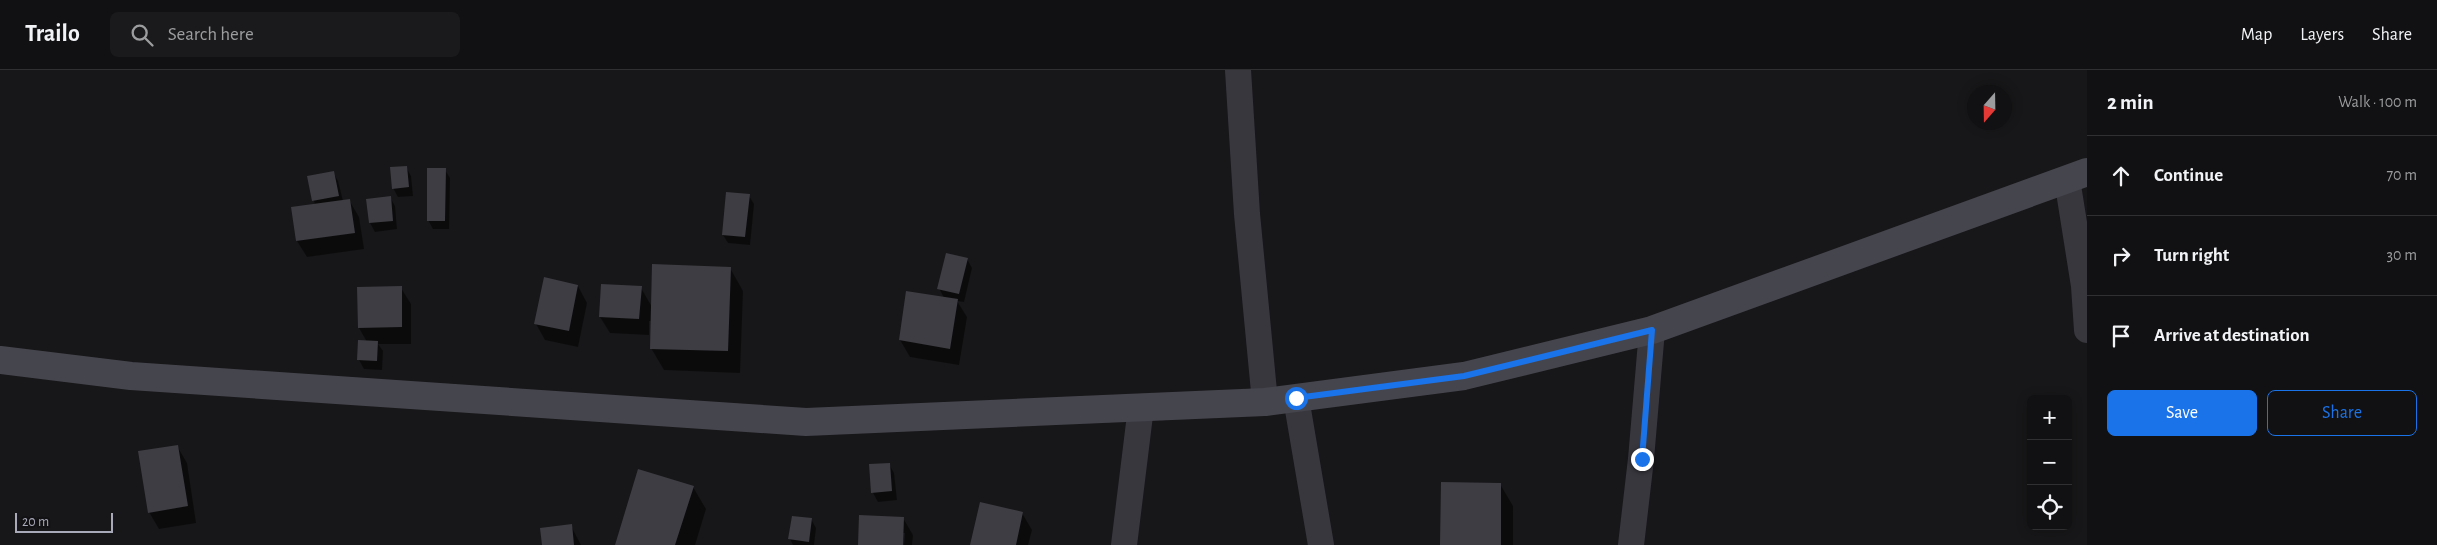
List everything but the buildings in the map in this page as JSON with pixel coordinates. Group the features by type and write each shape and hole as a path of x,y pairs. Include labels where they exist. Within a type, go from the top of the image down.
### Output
{"main road":[{"path":"0,360 131,376 806,422 1265,402 1464,376 1652,330 2077,176"}],"street":[{"path":"1238,70 1247,214 1265,402"},
{"path":"2077,176 2087,330"},
{"path":"1631,545 1642,459 1652,330"},
{"path":"1296,398 1322,545"},
{"path":"1124,545 1141,407"}],"route":[{"path":"1296,398 1464,376 1652,330 1642,459"}]}
